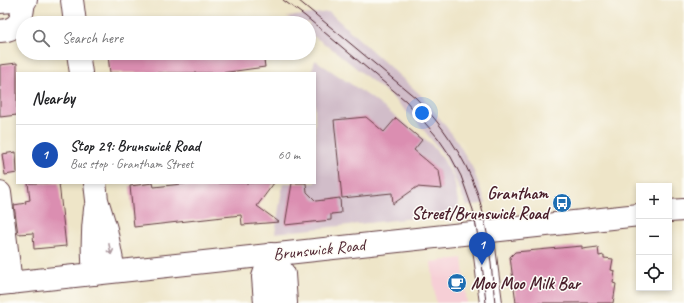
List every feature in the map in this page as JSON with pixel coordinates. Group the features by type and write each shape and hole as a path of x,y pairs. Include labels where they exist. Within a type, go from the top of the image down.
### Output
{"main road":[{"path":"0,2 25,0 22,16"},
{"path":"0,31 16,25"},
{"path":"79,60 81,72"},
{"path":"96,192 92,230 92,249 104,273"},
{"path":"0,194 5,283"},
{"path":"672,211 684,210"},
{"name":"Brunswick Road","path":"5,283 636,215"},
{"path":"482,232 491,303"},
{"path":"264,303 263,277 271,254"},
{"path":"271,254 284,274 286,303"}],"shaded area":[{"path":"329,12 423,97 455,138 472,167 486,203 467,206 443,154 418,123 393,98 335,51 316,38 316,16 295,16"},
{"path":"315,60 370,97 430,143 443,159 454,179 460,213 275,233 283,184 316,184 316,72 311,72"},
{"path":"462,258 467,303 436,303 431,262"}],"building":[{"path":"109,60 264,60 265,67 228,72 110,72"},
{"path":"17,63 16,115 0,117 0,65"},
{"path":"366,117 384,132 396,118 422,140 414,150 439,171 442,189 417,187 393,204 392,193 342,198 334,120"},
{"path":"16,152 16,173 5,175 2,154"},
{"path":"28,184 59,184 66,246 34,249 33,233 18,234 14,205 26,203 25,201 30,200"},
{"path":"145,184 153,184 154,187 182,184 273,184 257,206 279,222 242,225 241,215 134,227 130,186"},
{"path":"292,184 306,184 307,192 316,201 340,198 341,213 331,214 331,220 285,225"},
{"path":"582,246 582,249 598,247 599,256 604,255 604,258 613,259 611,270 615,271 613,283 616,284 613,303 516,303 510,257 515,252"}],"tram line":[{"path":"283,0 305,16"},
{"path":"298,0 416,98 435,119 459,153 472,178 481,205 489,247 495,303"},
{"path":"316,25 406,101 438,138 451,157 461,176 473,210 481,253 486,303"}],"place":[{"name":"Grantham Street/Brunswick Road","path":"562,203"},
{"name":"Stop 29: Brunswick Road","path":"482,265"},
{"name":"Moo Moo Milk Bar","path":"457,283"}]}
